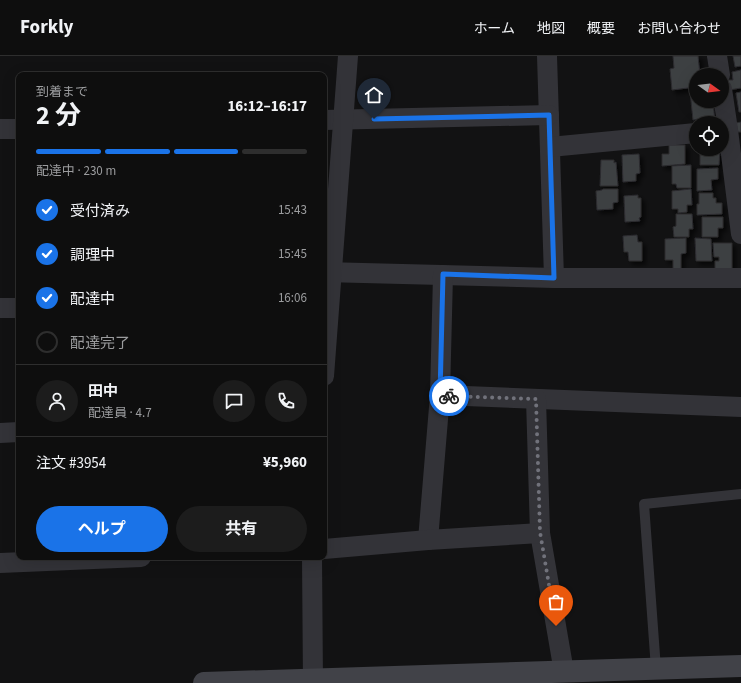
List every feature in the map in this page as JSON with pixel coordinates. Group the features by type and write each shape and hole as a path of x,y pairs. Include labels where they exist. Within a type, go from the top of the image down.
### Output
{"street":[{"path":"327,298 334,120 348,56"},
{"path":"547,56 554,278"},
{"path":"717,56 719,68"},
{"path":"334,120 549,115"},
{"path":"0,129 16,129"},
{"path":"550,146 689,134"},
{"path":"729,156 741,234"},
{"path":"328,272 554,278 741,278"},
{"path":"428,540 440,395 443,274"},
{"path":"0,308 16,308"},
{"path":"440,395 741,408"},
{"path":"536,399 540,532 564,672"},
{"path":"0,433 16,432"},
{"path":"327,549 540,532"},
{"path":"0,563 70,560"},
{"path":"312,560 313,681"},
{"path":"204,683 313,681 741,666"}],"lane":[{"path":"656,669 644,504 741,494"}],"building":[{"path":"673,56 698,56 699,68 689,68 689,88 672,90 670,69 674,68"},
{"path":"733,56 741,56 741,66 735,67"},
{"path":"741,70 741,88 729,90 729,80 733,80 732,72"},
{"path":"741,92 741,112 739,112 736,93"},
{"path":"692,108 714,108 714,116 693,116"},
{"path":"741,122 741,132 738,132 736,123"},
{"path":"669,145 685,145 685,164 662,166 662,154 669,154"},
{"path":"639,154 640,173 636,174 636,181 623,182 622,155"},
{"path":"700,156 720,156 719,165 700,165"},
{"path":"601,160 614,160 614,163 616,162 618,186 600,186"},
{"path":"691,165 691,188 677,188 676,184 672,184 672,166"},
{"path":"718,168 718,179 711,180 712,190 697,191 697,169"},
{"path":"603,189 618,189 618,202 613,203 613,209 597,210 596,191"},
{"path":"691,189 692,205 687,205 687,212 678,213 678,209 672,209 672,191"},
{"path":"699,193 713,193 713,198 716,198 716,203 722,203 722,214 697,215"},
{"path":"638,195 638,198 641,198 640,221 625,222 624,196"},
{"path":"676,214 692,214 693,229 689,229 689,237 674,237 673,227 676,226"},
{"path":"702,217 723,217 723,228 718,228 718,237 702,237"},
{"path":"637,235 638,242 642,242 642,261 629,261 628,252 624,252 623,236"},
{"path":"686,238 686,253 681,254 681,269 673,269 673,260 665,260 665,239"},
{"path":"695,238 711,239 712,261 696,261"},
{"path":"713,243 732,243 732,272 715,272 715,261 719,261 719,257 714,257"}],"way so far":[{"path":"449,396 536,399 540,532 556,626"}],"route":[{"path":"374,119 549,115 554,278 443,274 440,395 449,396"}]}
